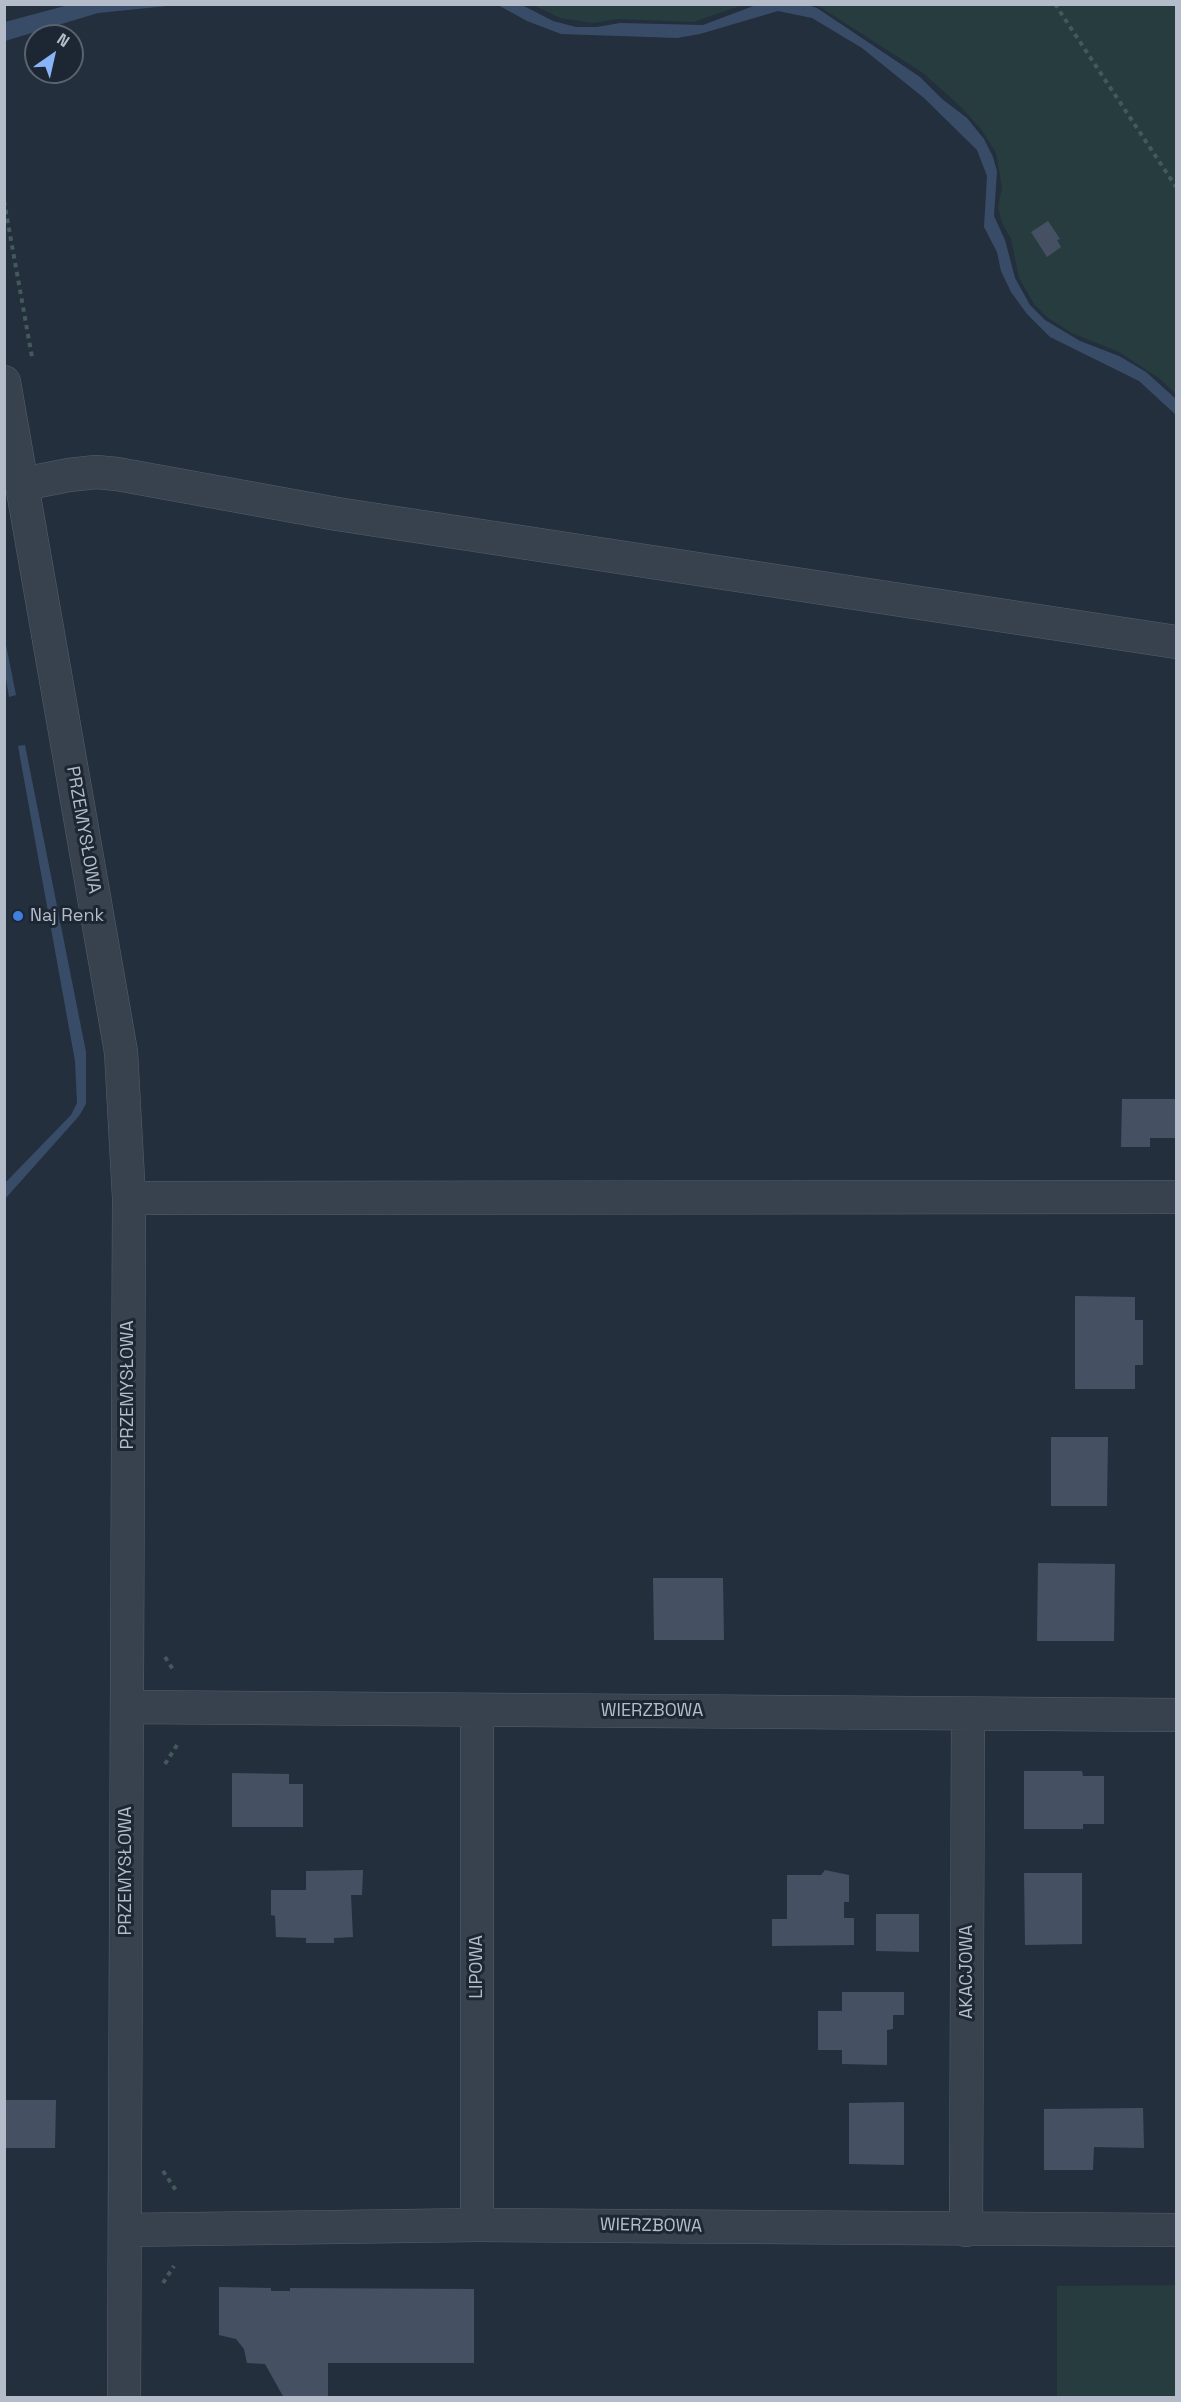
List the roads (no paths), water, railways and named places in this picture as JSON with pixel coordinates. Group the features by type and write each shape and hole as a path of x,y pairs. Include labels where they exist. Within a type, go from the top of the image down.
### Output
{"street":[{"name":"PRZEMYSŁOWA","path":"4,382 121,1052 129,1198 124,2397"},
{"path":"23,484 96,472 117,474 349,516 1176,642"},
{"path":"129,1198 1176,1197"},
{"name":"WIERZBOWA","path":"127,1707 1176,1715"},
{"name":"LIPOWA","path":"477,1710 477,2224"},
{"name":"AKACJOWA","path":"966,2230 968,1714"},
{"name":"WIERZBOWA","path":"125,2230 477,2224 966,2230 1176,2230"}],"water":[{"path":"72,4 177,4 98,13 61,24 24,24 24,35 5,41 5,22"},
{"path":"498,5 522,5 553,21 576,27 597,27 620,23 703,25 756,5 808,5 817,8 920,77 942,99 967,118 984,139 993,157 997,171 994,216 1005,240 1015,278 1030,305 1045,320 1080,341 1119,356 1146,372 1176,399 1176,415 1139,381 1050,337 1027,314 1011,292 1001,271 997,252 984,227 987,176 977,150 924,98 862,48 812,18 778,11 700,34 677,38 561,34 527,21"},
{"path":"4,635 16,695 9,697 5,673"},
{"path":"25,745 86,1052 86,1104 79,1116 5,1199 5,1183 71,1115 77,1103 75,1061 18,746"}],"place":[{"name":"Naj Renk","path":"18,916"}]}
